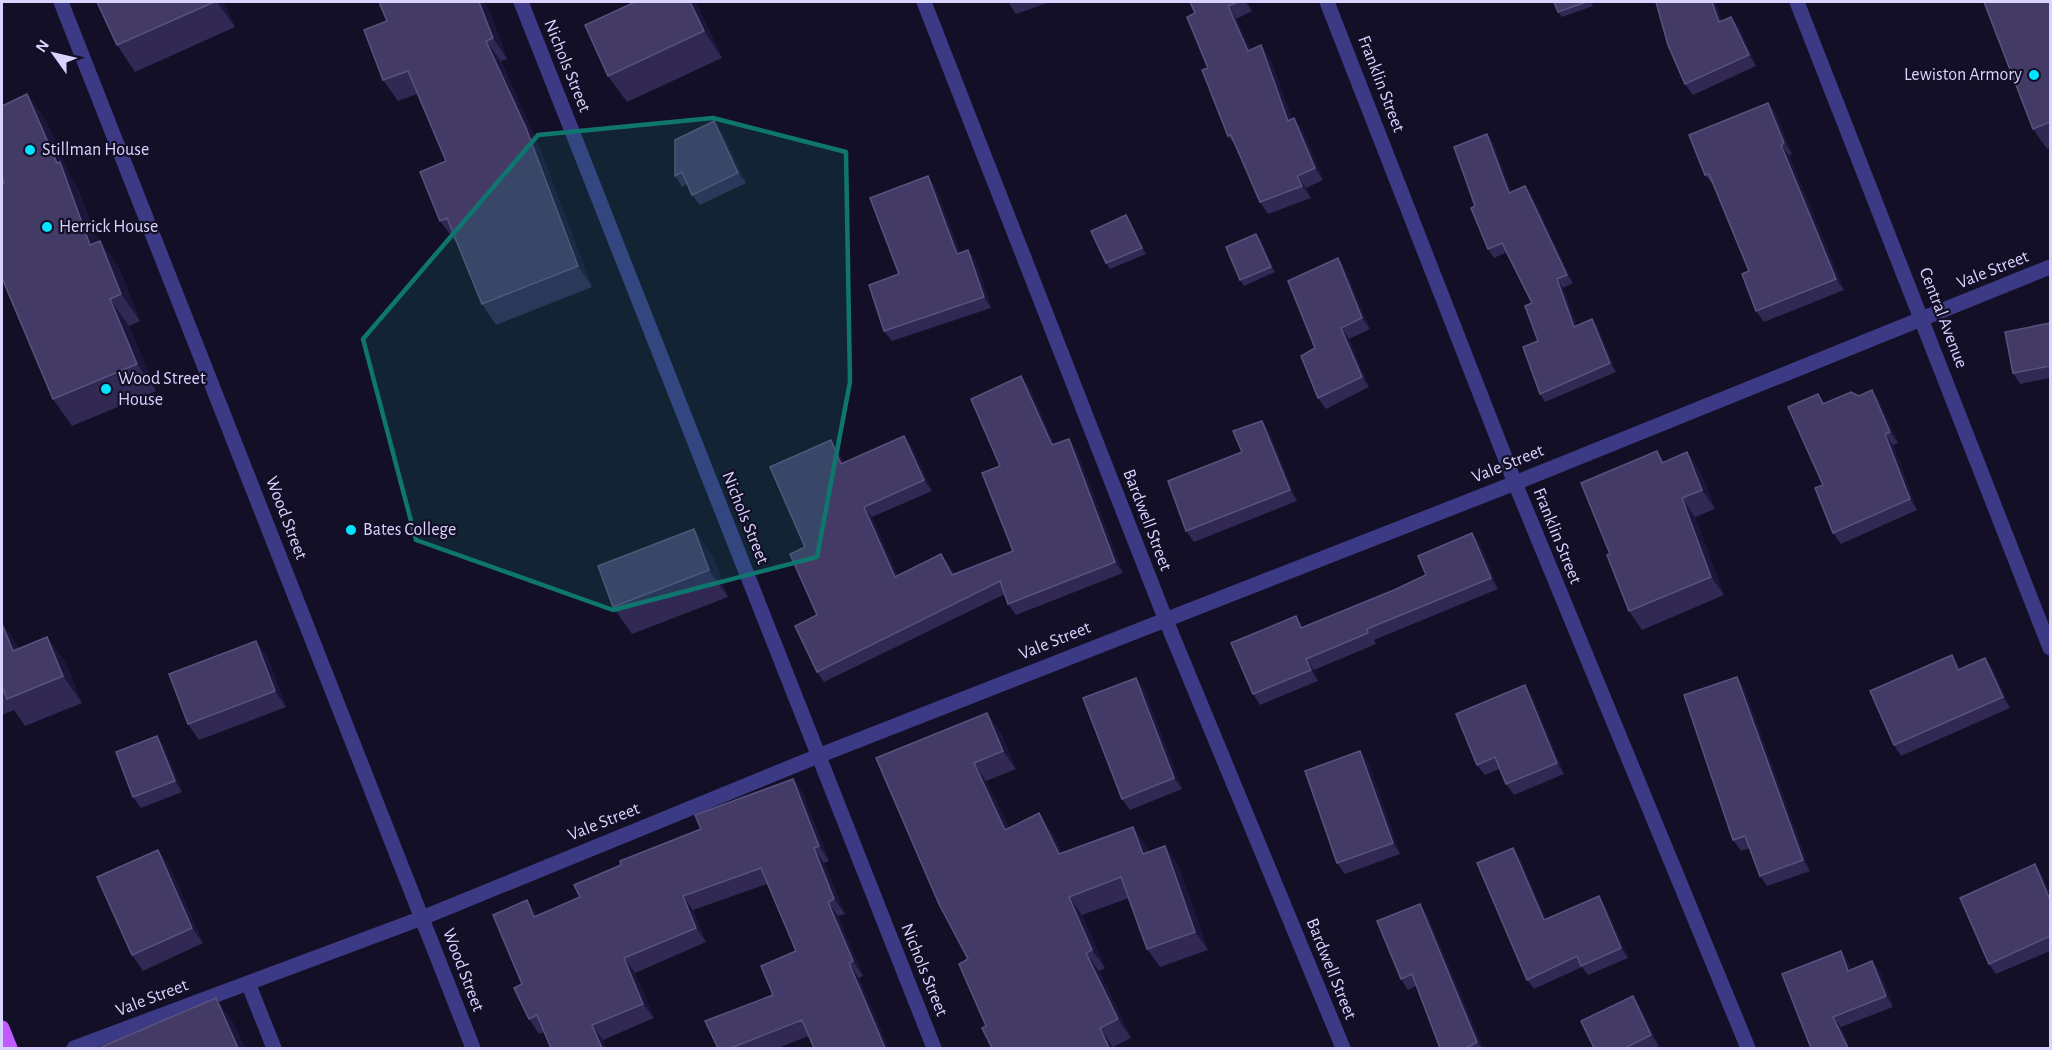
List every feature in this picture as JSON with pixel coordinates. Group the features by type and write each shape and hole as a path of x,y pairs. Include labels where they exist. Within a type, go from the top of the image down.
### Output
{"main road":[{"path":"2,1028 10,1048"}],"street":[{"name":"Wood Street","path":"61,2 473,1048"},
{"name":"Nichols Street","path":"521,2 934,1048"},
{"name":"Bardwell Street","path":"924,2 1165,618 1343,1048"},
{"name":"Franklin Street","path":"1328,2 1515,483 1748,1048"},
{"name":"Central Avenue","path":"1797,2 2050,648"},
{"name":"Vale Street","path":"74,1048 422,918 818,756 1165,618 1515,483 2050,267"},
{"path":"248,983 274,1048"}],"highlighted area":[{"path":"713,118 846,152 850,382 817,557 613,610 416,540 363,339 538,135"}],"building":[{"path":"97,2 214,2 117,45"},
{"path":"379,2 479,2 493,38 486,41 526,128 578,266 482,304 447,218 440,221 420,172 446,161 408,71 383,80 364,30 387,21"},
{"path":"635,2 690,2 704,31 608,76 585,25"},
{"path":"1190,2 1238,2 1228,6 1248,51 1261,45 1288,121 1294,118 1315,168 1297,176 1302,186 1260,202 1231,135 1228,136 1202,70 1208,68 1187,17 1195,13"},
{"path":"1554,2 1586,2 1558,12"},
{"path":"1656,2 1712,2 1719,22 1731,17 1749,55 1685,84 1668,45"},
{"name":"Lewiston Armory","path":"1984,2 2050,2 2050,122 2033,129"},
{"path":"27,94 57,163 60,162 90,245 100,241 121,294 110,299 137,364 53,399 2,278 2,184 4,183 2,176 2,106"},
{"path":"1768,103 1784,143 1781,145 1836,279 1756,311 1742,274 1749,271 1709,174 1705,175 1689,135"},
{"path":"714,121 738,173 692,195 682,172 675,176 675,140"},
{"path":"1487,134 1509,193 1525,186 1567,275 1557,279 1574,327 1592,319 1610,363 1540,394 1523,347 1538,341 1525,306 1532,303 1502,243 1488,249 1471,208 1475,206 1454,147"},
{"path":"928,176 957,254 968,250 984,297 884,331 869,285 899,274 870,198"},
{"path":"1126,215 1142,248 1106,263 1091,231"},
{"path":"1256,234 1271,267 1240,280 1226,247"},
{"path":"1338,258 1362,318 1341,328 1362,377 1318,398 1301,356 1315,348 1288,281"},
{"path":"2050,323 2050,366 2013,373 2005,332"},
{"path":"1021,376 1052,445 1069,439 1115,562 1008,604 1000,581 817,672 795,626 817,615 790,554 805,547 770,467 831,440 841,464 904,436 924,480 864,507 895,577 941,554 952,575 1013,551 982,473 1000,466 971,399"},
{"path":"1872,390 1890,432 1885,434 1910,499 1833,533 1815,488 1823,485 1788,407 1818,394 1823,404 1851,392 1859,396"},
{"path":"1262,421 1290,490 1186,531 1168,481 1242,452 1233,431"},
{"path":"1657,451 1662,463 1687,452 1702,490 1682,498 1711,577 1629,611 1607,555 1610,554 1581,483"},
{"path":"694,529 709,570 613,607 598,566"},
{"path":"1472,533 1491,578 1367,629 1368,633 1306,659 1311,670 1253,694 1231,643 1296,616 1301,628 1394,590 1426,575 1418,556"},
{"path":"2,624 13,651 47,637 63,676 7,699 2,686"},
{"path":"256,641 275,691 188,724 169,674"},
{"path":"1952,655 1958,670 1985,658 2003,697 1894,745 1870,691"},
{"path":"1737,677 1803,860 1760,876 1745,836 1733,840 1684,695"},
{"path":"1136,678 1174,778 1122,799 1083,698"},
{"path":"1525,685 1557,763 1506,784 1495,757 1477,765 1456,714"},
{"path":"987,713 1003,751 974,763 1005,830 1039,813 1059,854 1133,827 1143,854 1165,846 1195,932 1147,949 1121,877 1069,897 1092,950 1086,953 1118,1019 1100,1028 1109,1048 992,1048 982,1028 986,1026 959,964 968,959 939,904 876,758"},
{"path":"157,736 175,781 133,797 116,752"},
{"path":"1360,751 1393,843 1337,863 1305,771"},
{"path":"793,779 819,846 814,848 834,899 828,902 853,961 849,963 885,1048 814,1048 802,1020 731,1048 718,1048 705,1021 773,995 761,966 796,951 761,868 683,896 696,928 624,958 643,1004 592,1025 602,1048 551,1048 537,1015 529,1019 514,988 522,984 493,915 527,900 534,917 580,897 574,885 621,865 620,861 701,829 695,815"},
{"path":"1513,848 1544,920 1599,896 1621,948 1581,966 1577,956 1527,980 1477,863"},
{"path":"158,850 192,928 132,955 97,877"},
{"path":"2035,864 2050,900 2050,936 1989,964 1960,898"},
{"path":"1420,904 1477,1042 1466,1048 1440,1048 1412,974 1401,979 1377,921"},
{"path":"1841,951 1848,971 1872,961 1886,996 1833,1017 1848,1048 1811,1048 1782,974"},
{"path":"1633,996 1651,1035 1625,1048 1594,1048 1581,1021"},
{"path":"216,998 238,1048 99,1048"}],"place":[{"name":"Lewiston Armory","path":"2034,75"},
{"name":"Stillman House","path":"30,150"},
{"name":"Herrick House","path":"47,227"},
{"name":"Wood Street House","path":"106,389"},
{"name":"Bates College","path":"351,530"}]}
